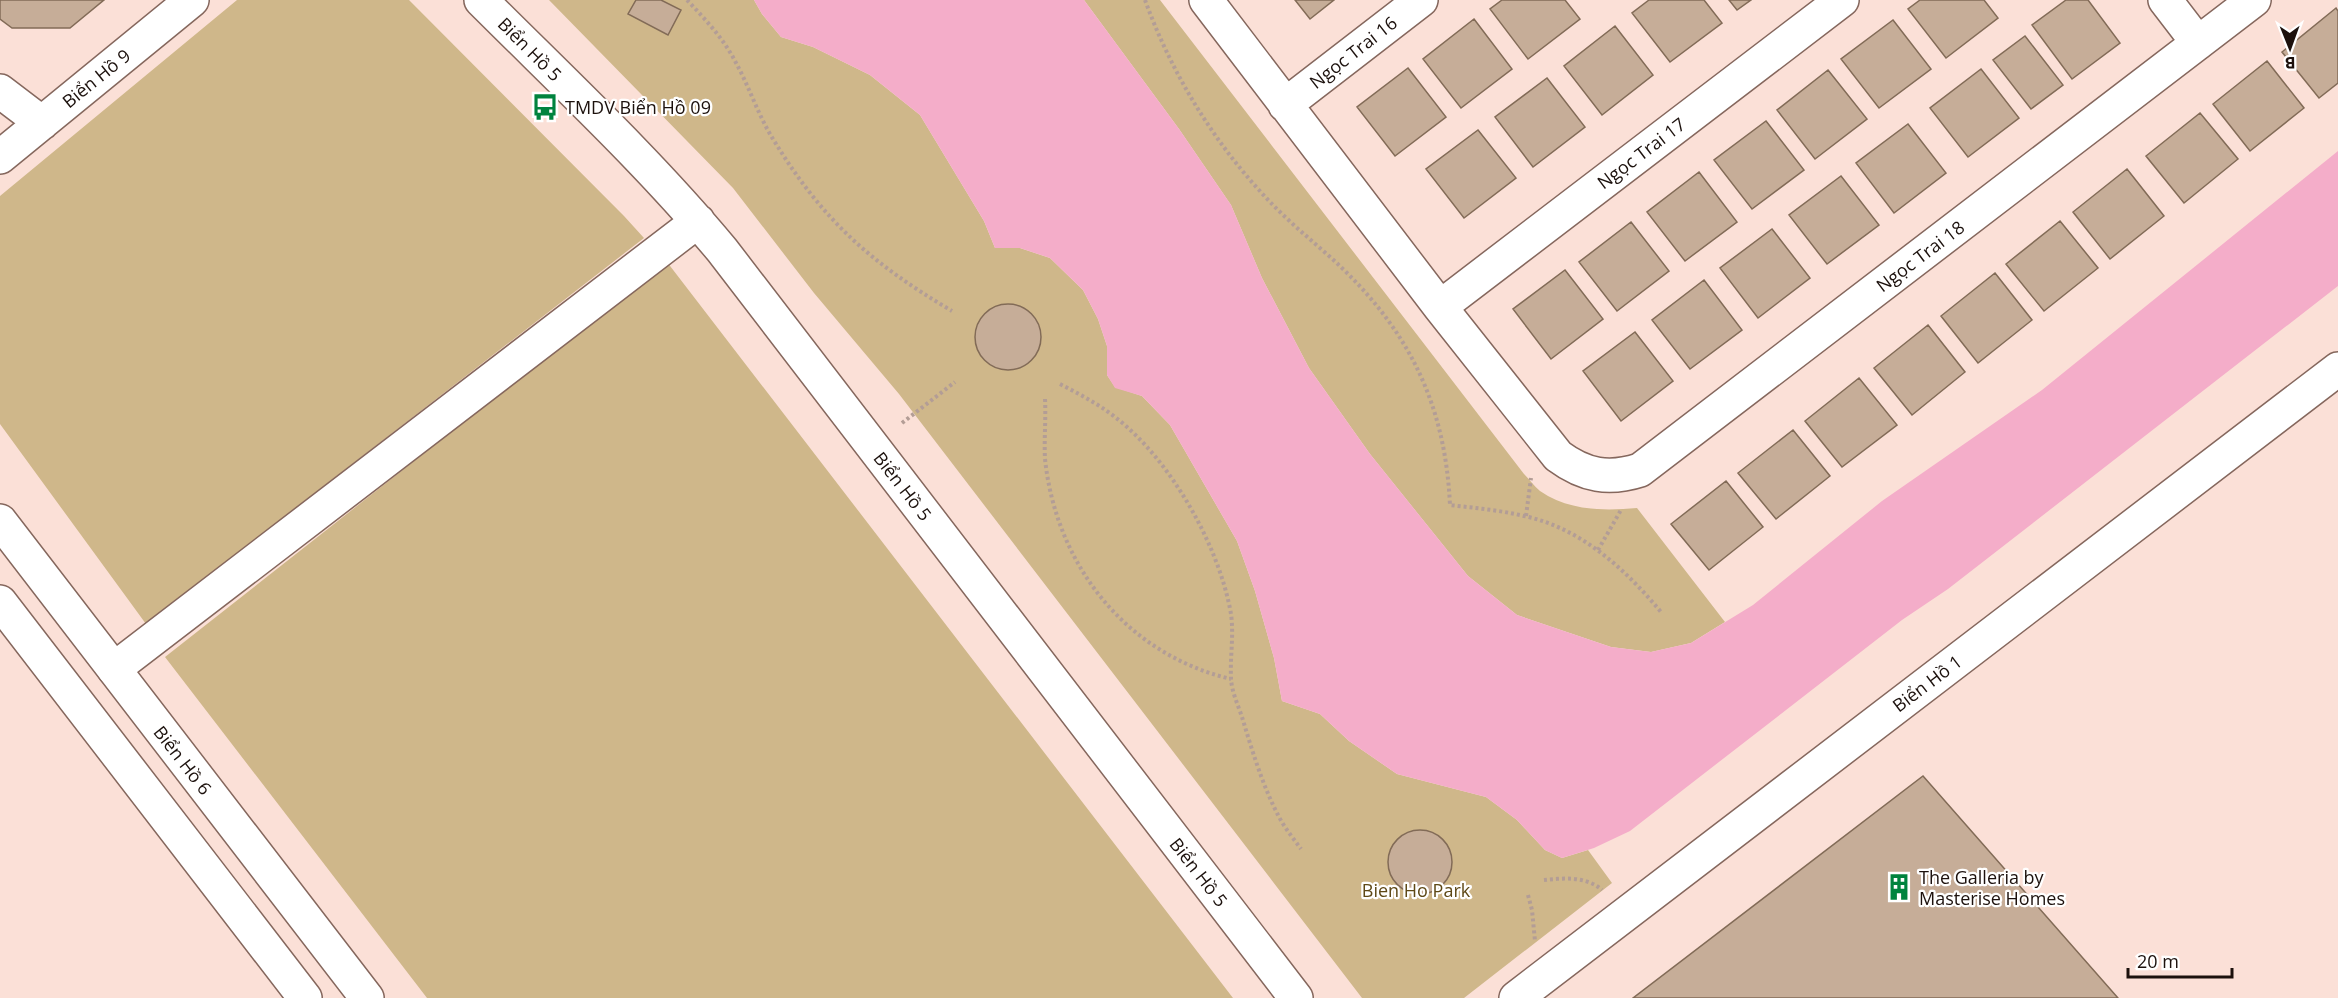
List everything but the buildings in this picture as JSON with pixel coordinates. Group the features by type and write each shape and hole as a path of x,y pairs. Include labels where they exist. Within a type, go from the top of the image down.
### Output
{"street":[{"name":"Biển Hồ 9","path":"0,157 192,0"},
{"name":"Biển Hồ 5","path":"481,0 638,155 698,221 1296,998"},
{"path":"1206,0 1440,307"},
{"name":"Ngọc Trai 16","path":"1285,105 1421,0"},
{"name":"Ngọc Trai 17","path":"1440,307 1842,0"},
{"path":"2165,0 2198,43"},
{"name":"Ngọc Trai 18","path":"1440,307 1558,456 1574,468 1600,475 1623,475 1640,470 2254,0"},
{"path":"0,91 42,123"},
{"path":"114,669 698,221"},
{"name":"Biển Hồ 1","path":"1516,998 2338,369"},
{"name":"Biển Hồ 6","path":"0,521 367,998"},
{"path":"0,602 305,998"}],"path":[{"path":"687,0 713,27 735,59 771,137 800,181 828,216 868,255 909,286 952,311"},
{"path":"1145,0 1159,39 1180,78 1227,150 1258,189 1294,227 1329,256 1367,294 1391,323 1410,353 1427,388 1442,430 1449,467 1450,505 1526,516 1569,532 1598,550 1635,580 1661,612"},
{"path":"902,423 955,382"},
{"path":"1060,384 1089,398 1117,418 1169,475 1191,509 1221,577 1231,614 1233,647 1231,679 1256,764 1279,817 1301,849"},
{"path":"1045,399 1046,459 1054,502 1064,537 1083,574 1104,603 1125,623 1157,646 1185,663 1231,679"},
{"path":"1526,516 1532,469"},
{"path":"1598,550 1626,501"},
{"path":"1544,880 1578,879 1596,885 1607,895"},
{"path":"1528,895 1534,921 1535,951"}],"green space":[{"path":"237,0 409,0 644,238 146,624 0,424 0,196"},
{"name":"Bien Ho Park","path":"549,0 754,0 781,37 813,47 870,75 920,115 984,221 995,248 1020,248 1050,258 1083,290 1098,319 1107,346 1107,375 1115,387 1142,396 1170,425 1237,541 1255,591 1274,658 1282,701 1320,714 1349,741 1397,774 1486,797 1517,820 1545,850 1562,858 1588,850 1612,883 1464,998 1362,998 899,394 814,293 733,188"},
{"path":"1084,0 1160,0 1524,474 1540,491 1563,503 1599,509 1637,508 1725,622 1691,643 1651,652 1611,647 1517,615 1468,576 1370,454 1309,368 1262,278 1231,205 1179,129"},
{"path":"667,262 1233,998 427,998 165,657"}],"shaded area":[{"path":"754,0 1084,0 1179,129 1231,205 1262,278 1309,368 1370,454 1468,576 1517,615 1611,647 1651,652 1691,643 1753,605 1882,501 2042,390 2338,151 2338,286 1948,589 1902,620 1630,831 1594,848 1562,858 1545,850 1517,820 1486,797 1397,774 1349,741 1320,714 1282,701 1274,658 1255,591 1237,541 1170,425 1142,396 1115,388 1107,375 1107,346 1098,319 1083,290 1050,258 1020,248 995,248 984,221 920,115 870,75 813,47 781,37"}],"place":[{"name":"TMDV Biển Hồ 09","path":"545,107"},
{"name":"The Galleria by Masterise Homes","path":"1899,887"}]}
